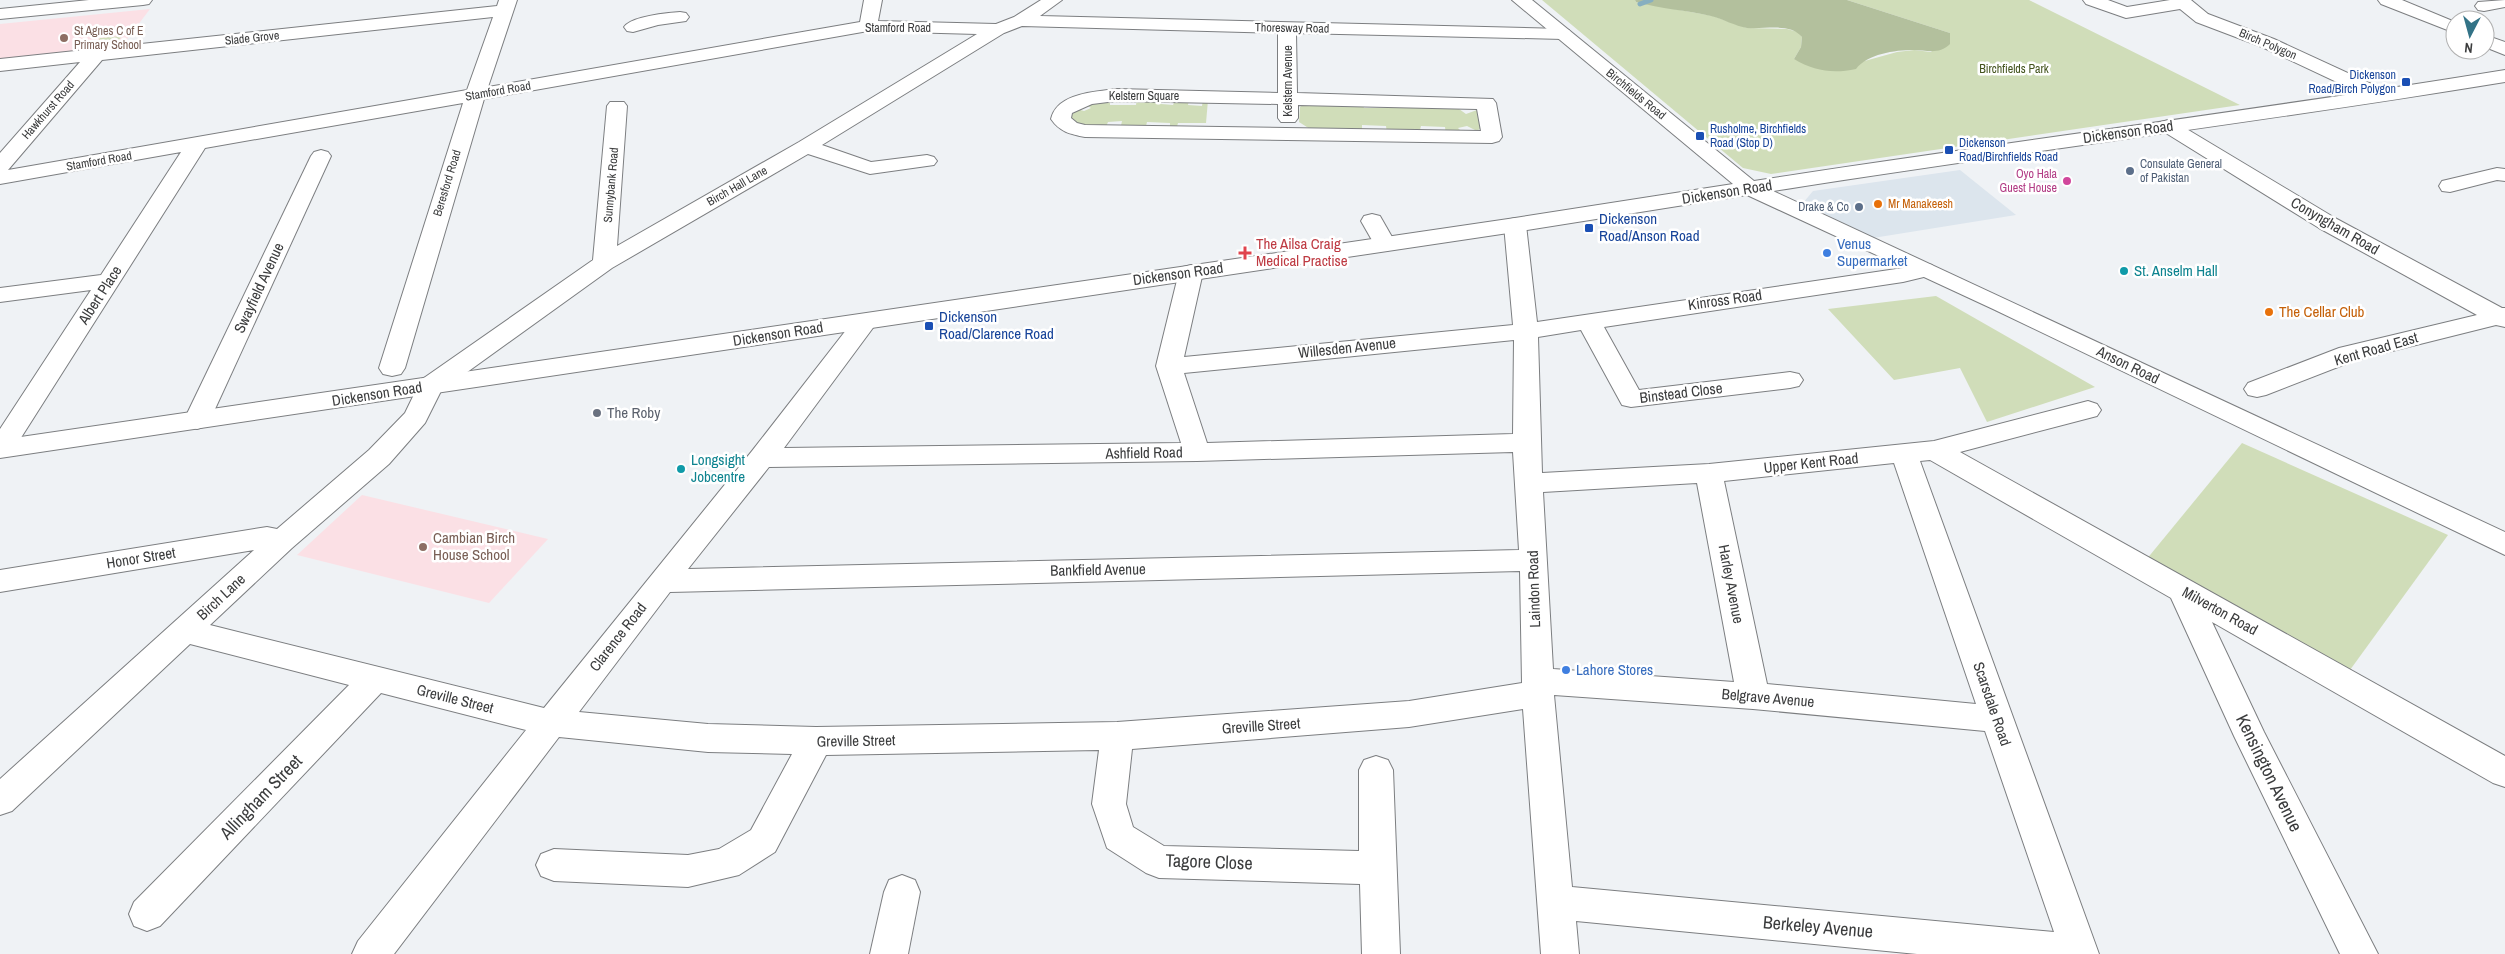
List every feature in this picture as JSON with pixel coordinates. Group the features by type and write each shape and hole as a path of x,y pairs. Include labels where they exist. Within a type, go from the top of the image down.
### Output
{"main road":[{"path":"0,14 143,0"},
{"path":"656,20 658,0"},
{"path":"868,26 873,0"},
{"name":"Birch Hall Lane","path":"430,386 604,263 806,146 998,29 1020,21 1053,0"},
{"name":"Birchfields Road","path":"1521,0 1750,188"},
{"name":"Birch Polygon","path":"2092,0 2126,13 2182,1 2190,10 2202,18 2268,43 2382,96"},
{"path":"2387,0 2445,24"},
{"path":"2484,6 2505,2"},
{"name":"Slade Grove","path":"0,65 506,5"},
{"name":"Beresford Road","path":"392,368 474,95 506,5"},
{"path":"633,27 656,20 680,17"},
{"name":"Thoresway Road","path":"1020,21 1563,34"},
{"name":"Stamford Road","path":"0,178 868,26 998,29"},
{"name":"Kelstern Avenue","path":"1287,134 1290,99 1288,28"},
{"name":"Hawkhurst Road","path":"0,166 96,55"},
{"name":"Dickenson Road","path":"0,449 1515,225 1979,152 2382,96 2505,76"},
{"name":"Kelstern Square","path":"1116,95 1486,103 1492,137 1343,139 1287,134 1085,131 1070,128 1061,119 1063,110 1073,103 1116,95"},
{"name":"Sunnybank Road","path":"604,263 617,106"},
{"name":"Conyngham Road","path":"2168,126 2327,223 2503,317"},
{"name":"Albert Place","path":"0,441 8,438 197,144"},
{"path":"806,146 870,168 927,161"},
{"name":"Swayfield Avenue","path":"197,420 321,156"},
{"path":"2450,186 2497,174 2505,175"},
{"name":"Anson Road","path":"1750,188 2505,544"},
{"path":"1372,221 1385,244"},
{"name":"Laindon Road","path":"1515,225 1526,331 1526,443 1534,560 1538,688 1560,954"},
{"name":"Kinross Road","path":"1526,331 1588,320 1902,275 1924,270"},
{"path":"1191,272 1168,366 1197,452"},
{"path":"0,295 109,281"},
{"name":"Kent Road East","path":"2257,389 2348,354 2503,317"},
{"name":"Binstead Close","path":"1588,320 1631,398 1790,380"},
{"name":"Clarence Road","path":"371,954 662,581 762,458 866,321"},
{"name":"Willesden Avenue","path":"1168,366 1526,331"},
{"name":"Birch Lane","path":"0,800 282,541 395,442 416,417 430,386"},
{"name":"Upper Kent Road","path":"1529,483 1710,473 1919,452 2088,410"},
{"name":"Ashfield Road","path":"762,458 1197,452 1526,443"},
{"name":"Milverton Road","path":"1919,452 2182,590 2505,773"},
{"name":"Scarsdale Road","path":"1919,452 1998,719 2080,953"},
{"name":"Harley Avenue","path":"1710,473 1753,696"},
{"name":"Honor Street","path":"0,581 267,538 282,541"},
{"name":"Bankfield Avenue","path":"662,581 1534,560"},
{"name":"Kensington Avenue","path":"2182,590 2250,736 2359,954"},
{"name":"Greville Street","path":"184,631 552,723 708,738 816,741 1117,736 1410,714 1538,688"},
{"name":"Allingham Street","path":"148,914 374,680"},
{"name":"Belgrave Avenue","path":"1538,688 1753,696 1998,719"},
{"name":"Tagore Close","path":"1117,736 1109,804 1119,837 1159,862 1377,868"},
{"path":"554,865 609,879 688,871 726,864 763,841 816,741"},
{"path":"1376,770 1377,868 1381,954"},
{"path":"889,954 902,892"},
{"name":"Berkeley Avenue","path":"1556,902 2080,953"}],"shaded area":[{"name":"St Agnes C of E Primary School","path":"150,9 118,51 0,64 0,24"},
{"path":"1960,170 2016,215 1873,238 1803,203 1813,191"},
{"name":"Cambian Birch House School","path":"362,495 548,539 489,603 297,555"}],"green space":[{"name":"Birchfields Park","path":"1542,0 1635,0 1636,2 1713,16 1747,28 1787,29 1798,32 1802,37 1801,47 1794,59 1861,62 1897,52 1914,50 1931,52 1950,33 1847,0 2029,0 2240,105 1771,174 1743,168"},
{"path":"1635,0 1847,0 1950,33 1950,44 1937,51 1906,50 1874,56 1856,69 1832,71 1816,69 1794,59 1801,47 1802,37 1797,32 1784,28 1747,28 1711,16 1645,4"},
{"path":"122,36 110,51 88,54 100,38"},
{"path":"1110,98 1110,105 1136,105 1137,98 1162,98 1161,104 1173,105 1176,98 1189,99 1188,105 1202,106 1203,99 1208,100 1206,123 1178,123 1176,130 1170,130 1170,123 1147,122 1145,130 1120,130 1122,121 1108,122 1105,129 1074,125 1068,117 1073,108 1084,111 1091,108 1083,103"},
{"path":"1361,101 1364,108 1388,108 1387,102 1408,102 1409,108 1421,108 1420,102 1433,103 1434,109 1445,109 1445,103 1467,105 1459,109 1466,114 1477,110 1480,112 1481,128 1477,131 1467,126 1458,128 1464,134 1446,135 1445,127 1421,126 1419,134 1387,133 1386,126 1362,125 1362,133 1310,129 1299,122 1300,107 1306,103"},
{"path":"1936,296 2095,387 1987,422 1960,368 1894,380 1828,309"},
{"path":"2242,443 2448,535 2350,670 2146,560"}],"waterway":[{"path":"1640,4 1651,0"}],"place":[{"name":"St Agnes C of E Primary School","path":"64,38"},
{"name":"Dickenson Road/Birch Polygon","path":"2406,82"},
{"name":"Rusholme, Birchfields Road (Stop D)","path":"1700,136"},
{"name":"Dickenson Road/Birchfields Road","path":"1949,150"},
{"name":"Consulate General of Pakistan","path":"2130,171"},
{"name":"Oyo Hala Guest House","path":"2067,181"},
{"name":"Mr Manakeesh","path":"1878,204"},
{"name":"Drake & Co","path":"1859,207"},
{"name":"Dickenson Road/Anson Road","path":"1589,228"},
{"name":"The Ailsa Craig Medical Practise","path":"1245,253"},
{"name":"Venus Supermarket","path":"1827,253"},
{"name":"St. Anselm Hall","path":"2124,271"},
{"name":"The Cellar Club","path":"2269,312"},
{"name":"Dickenson Road/Clarence Road","path":"929,326"},
{"name":"The Roby","path":"597,413"},
{"name":"Longsight Jobcentre","path":"681,469"},
{"name":"Cambian Birch House School","path":"423,547"},
{"name":"Lahore Stores","path":"1566,670"}]}
